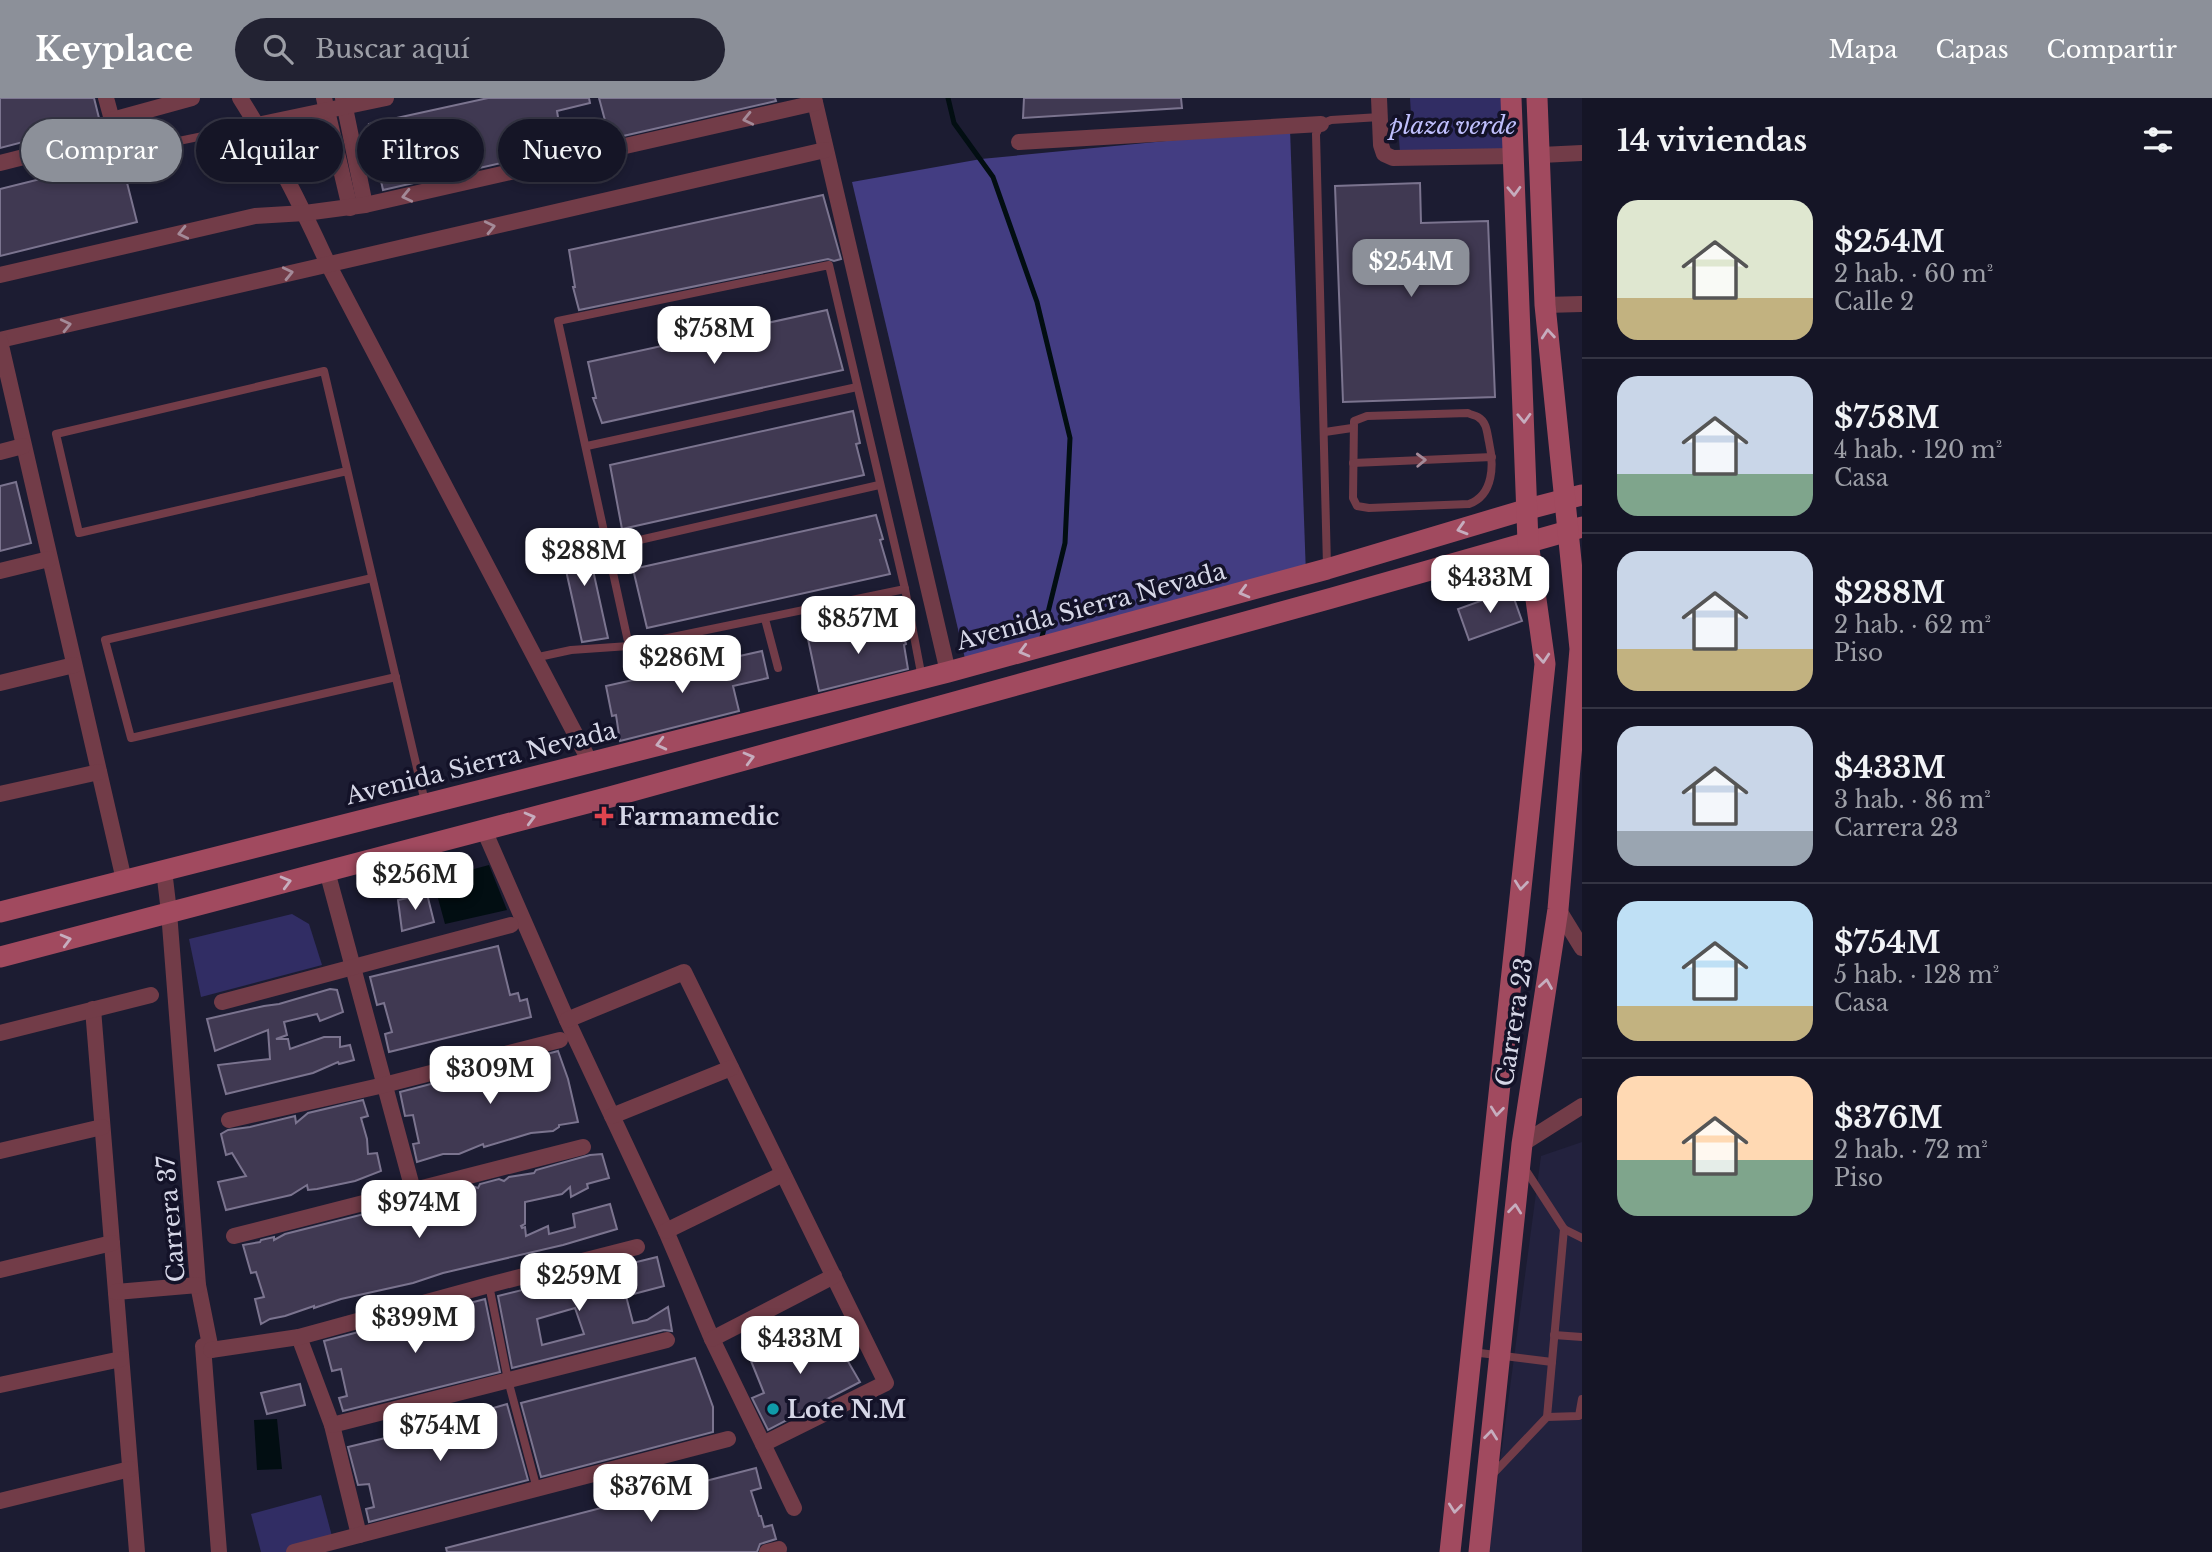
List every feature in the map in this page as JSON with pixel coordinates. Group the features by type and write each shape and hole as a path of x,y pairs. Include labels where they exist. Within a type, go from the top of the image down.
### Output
{"main road":[{"name":"Carrera 23","path":"1450,1552 1545,664 1528,542 1511,98"},
{"name":"Carrera 23","path":"1479,1552 1521,1153 1558,909 1580,649 1573,497 1545,305 1537,98"},
{"name":"Avenida Sierra Nevada","path":"0,912 948,672 1328,569 1573,497"},
{"path":"0,957 484,830 1574,529"},
{"path":"1580,649 1582,562"}],"street":[{"path":"130,119 191,98"},
{"path":"240,98 253,119"},
{"path":"277,119 325,105 386,98"},
{"path":"1379,98 1381,145 1384,154 1393,158 1513,156"},
{"path":"110,119 111,99"},
{"path":"0,275 255,216 305,214 358,207 815,101 948,672"},
{"path":"344,103 358,207"},
{"path":"325,105 358,207"},
{"path":"1019,142 1321,124"},
{"path":"124,880 0,341 825,150"},
{"path":"1541,155 1582,153"},
{"path":"0,163 21,158"},
{"path":"288,182 328,264 590,762"},
{"path":"1545,305 1582,304"},
{"path":"0,452 23,446"},
{"path":"0,571 49,559"},
{"path":"0,683 74,665"},
{"path":"0,794 99,772"},
{"path":"484,830 567,1020 666,1231 712,1339 793,1508"},
{"name":"Carrera 37","path":"164,870 198,1285 211,1350"},
{"path":"327,871 413,1190"},
{"path":"1558,909 1582,948"},
{"path":"222,1002 511,925"},
{"path":"567,1020 684,972 887,1383 763,1444"},
{"path":"0,1033 151,995"},
{"path":"93,1009 137,1552"},
{"path":"229,1121 560,1040"},
{"path":"612,1116 731,1068"},
{"path":"1521,1153 1582,1106"},
{"path":"0,1151 102,1127"},
{"path":"234,1236 583,1147"},
{"path":"666,1231 783,1174"},
{"path":"0,1270 112,1243"},
{"path":"211,1350 299,1337 636,1247"},
{"path":"712,1339 834,1276"},
{"path":"116,1292 198,1285"},
{"path":"299,1337 332,1425 359,1535"},
{"path":"332,1425 667,1340"},
{"name":"Carrera 37","path":"211,1350 203,1346 219,1552"},
{"path":"0,1385 121,1359"},
{"path":"294,1552 728,1439"},
{"path":"0,1501 130,1469"}],"lane":[{"path":"1328,569 1315,134 1321,124 1331,120 1380,117"},
{"path":"629,646 558,321 829,265 905,589 922,678"},
{"path":"347,471 79,533 55,434 324,371 426,804"},
{"path":"587,446 857,387"},
{"path":"1468,413 1479,417 1486,426 1492,457 1489,484 1477,501 1469,504 1369,508 1357,506 1353,498 1353,421 1367,416 1468,413"},
{"path":"1325,432 1352,428"},
{"path":"1353,463 1492,457"},
{"path":"609,547 879,485"},
{"path":"372,578 106,640 131,738 396,677"},
{"path":"534,658 571,650 629,646 905,589"},
{"path":"765,618 778,668"},
{"path":"1521,1153 1564,1229 1582,1238"},
{"path":"1487,1480 1547,1417 1564,1229"},
{"path":"489,1285 508,1380 537,1489"},
{"path":"1554,1335 1582,1337"},
{"path":"1472,1352 1552,1362"},
{"path":"1547,1417 1579,1416 1582,1399"}],"shaded area":[{"path":"1290,129 1306,575 967,667 852,182 981,159"},
{"path":"489,865 507,910 445,924 433,880"},
{"path":"1582,1142 1582,1552 1488,1552 1541,1156"},
{"path":"277,1419 282,1469 257,1470 254,1420"}],"green space":[{"name":"plaza verde","path":"1410,98 1506,98 1508,150 1400,152 1398,126 1411,114"},
{"path":"292,914 309,924 322,965 201,997 189,939"},
{"path":"321,1495 333,1540 288,1552 261,1552 251,1514"}],"building":[{"path":"0,98 94,98 99,119 21,119 21,143 0,148"},
{"path":"488,98 589,98 590,103 557,111 558,119 498,119 498,164 484,167 484,119 392,119"},
{"path":"599,98 775,98 776,101 626,135 626,119 605,119"},
{"path":"1024,98 1181,98 1182,108 1023,118"},
{"path":"28,182 127,182 137,222 0,256 0,189"},
{"path":"381,182 418,182 383,190"},
{"path":"1420,183 1421,223 1488,221 1495,397 1343,402 1335,186"},
{"path":"823,195 841,259 828,259 579,310 573,287 569,250"},
{"path":"827,310 843,370 602,423 593,398 596,398 588,362"},
{"path":"853,411 860,443 856,444 864,475 622,529 610,465"},
{"path":"16,482 31,543 0,551 0,486"},
{"path":"876,515 890,574 647,628 633,569"},
{"path":"585,534 608,638 582,642 559,539"},
{"path":"1511,590 1522,621 1469,640 1458,609"},
{"path":"900,622 906,644 908,669 819,691 808,639 847,631 848,634"},
{"path":"762,651 768,678 733,686 739,711 620,741 616,715 612,716 606,686"},
{"path":"427,894 434,922 402,931 398,900"},
{"path":"498,946 510,995 518,993 520,1001 527,999 531,1017 389,1052 385,1034 392,1032 384,1003 377,1005 370,977"},
{"path":"330,989 337,990 343,1012 320,1021 317,1014 284,1022 287,1035 276,1039 288,1039 290,1049 324,1037 340,1037 340,1047 350,1045 354,1060 339,1064 338,1062 313,1073 226,1094 218,1065 270,1059 268,1030 215,1051 207,1019 279,1004"},
{"path":"558,1051 578,1122 559,1125 553,1131 531,1133 484,1147 483,1144 459,1154 443,1154 417,1162 413,1144 419,1143 413,1115 405,1116 400,1092"},
{"path":"363,1100 368,1116 361,1118 368,1154 377,1153 381,1171 355,1181 317,1189 308,1190 307,1185 291,1195 226,1210 218,1182 246,1176 232,1153 226,1155 221,1134 228,1130 295,1116 296,1123 308,1113"},
{"path":"602,1154 609,1178 587,1184 588,1188 571,1197 570,1187 562,1194 525,1202 525,1224 521,1226 525,1227 526,1236 548,1226 549,1234 575,1227 573,1214 610,1204 617,1229 563,1245 314,1306 261,1324 255,1299 264,1297 256,1272 251,1273 243,1245 274,1237 274,1240 285,1234 368,1213 374,1214 376,1211 409,1205 424,1198 472,1186 478,1188 480,1184 499,1179 504,1181 509,1177 534,1173 536,1170"},
{"path":"657,1257 664,1286 626,1296 633,1323 647,1320 668,1307 672,1331 664,1330 512,1368 498,1296","holes":["575,1308 584,1334 542,1345 537,1319"]},
{"path":"485,1299 500,1372 343,1411 339,1398 347,1396 341,1369 332,1371 324,1341"},
{"path":"828,1327 860,1382 768,1430 752,1398 764,1393 749,1356 807,1332 810,1336"},
{"path":"695,1358 713,1407 713,1432 541,1477 521,1403"},
{"path":"300,1384 305,1405 267,1414 261,1393"},
{"path":"507,1404 528,1480 369,1522 366,1509 374,1507 369,1484 358,1485 348,1447 406,1433 407,1436"},
{"path":"756,1468 761,1488 751,1491 764,1527 772,1525 776,1539 760,1544 757,1552 447,1552 446,1548"}],"waterway":[{"path":"948,98 954,123 993,177 1037,302 1070,438 1065,543 1041,641"}],"place":[{"name":"Farmamedic","path":"604,816"},
{"name":"Lote N.M","path":"773,1409"}]}
